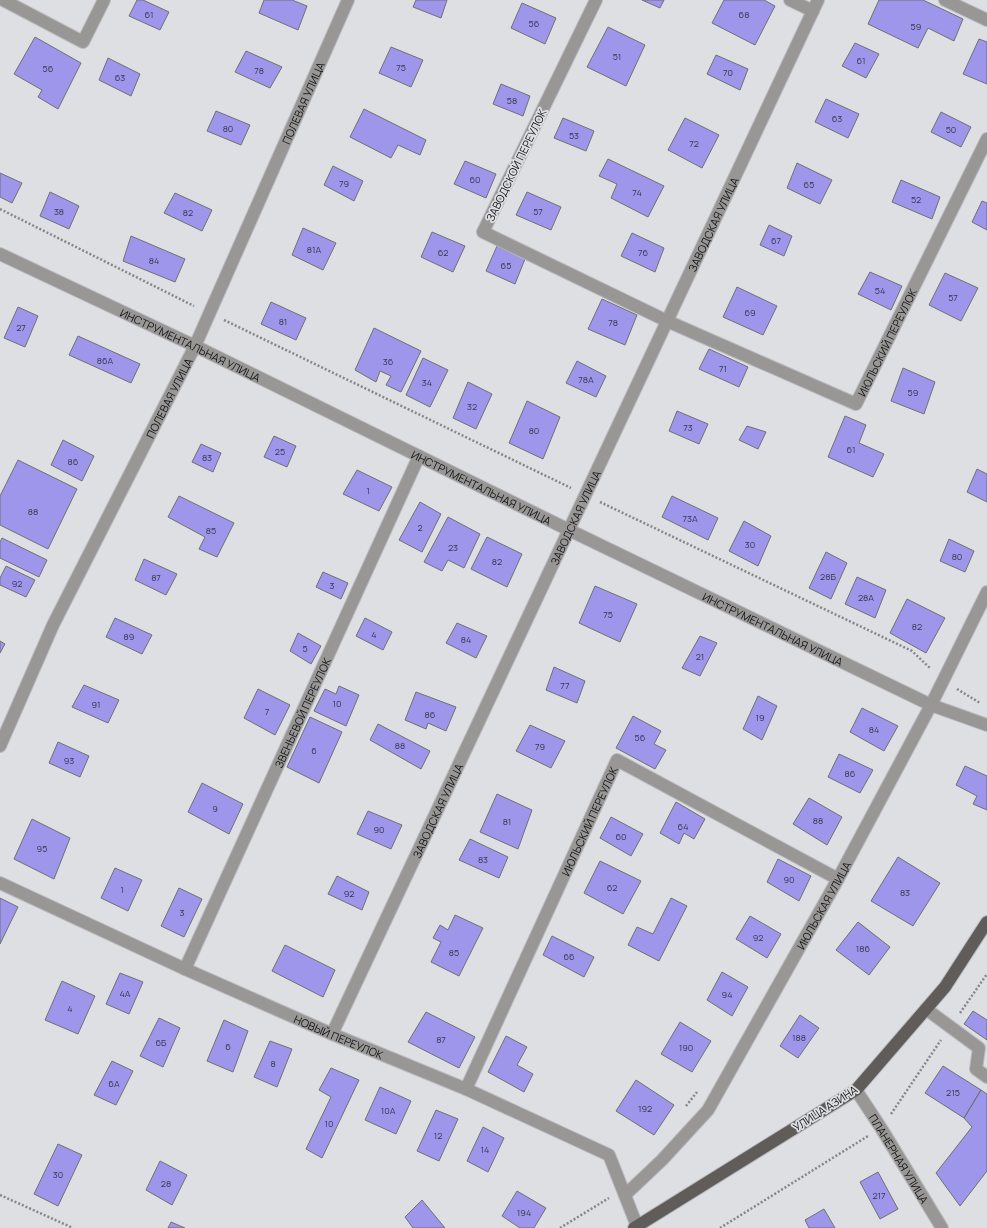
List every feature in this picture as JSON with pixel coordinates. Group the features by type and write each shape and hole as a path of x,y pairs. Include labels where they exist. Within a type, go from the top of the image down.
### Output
{"main road":[{"name":"УЛИЦА АЗИНА","path":"636,1227 856,1090 945,987 987,922"}],"street":[{"path":"3,0 83,42 104,0"},
{"name":"ПОЛЕВАЯ УЛИЦА","path":"0,746 53,625 194,346 348,0"},
{"name":"ЗАВОДСКОЙ ПЕРЕУЛОК","path":"596,0 483,232 667,321"},
{"path":"790,0 816,5"},
{"path":"945,0 987,20"},
{"name":"ЗАВОДСКАЯ УЛИЦА","path":"332,1034 816,5"},
{"name":"ИЮЛЬСКИЙ ПЕРЕУЛОК","path":"667,321 856,404 987,139"},
{"name":"ИНСТРУМЕНТАЛЬНАЯ УЛИЦА","path":"0,254 194,346 931,705 987,726"},
{"name":"ЗВЕНЬЕВОЙ ПЕРЕУЛОК","path":"185,969 419,456"},
{"name":"ИЮЛЬСКАЯ УЛИЦА","path":"624,1192 662,1160 708,1110 838,879 931,705 987,592"},
{"name":"ИЮЛЬСКИЙ ПЕРЕУЛОК","path":"466,1089 617,760 838,879"},
{"name":"НОВЫЙ ПЕРЕУЛОК","path":"0,883 185,969 332,1034 466,1089 609,1155 636,1227"},
{"path":"926,1009 979,1048 976,1069 987,1077"},
{"name":"ПЛАНЕРНАЯ УЛИЦА","path":"856,1090 942,1228"}],"path":[{"path":"0,209 209,313 912,652 943,680 981,704"},
{"path":"686,1107 700,1088"},
{"path":"560,1228 624,1192"},
{"path":"0,1195 73,1228"}],"building":[{"path":"137,0 143,0 169,12 160,30 129,16"},
{"path":"264,0 292,0 307,6 298,30 259,13"},
{"path":"416,0 447,0 441,18 413,7"},
{"path":"642,0 664,0 660,8"},
{"path":"724,0 764,0 775,6 755,45 712,23"},
{"path":"879,0 923,0 963,19 954,41 928,28 918,48 868,24"},
{"path":"522,3 556,18 545,44 511,28"},
{"path":"608,27 645,45 626,86 587,67"},
{"path":"35,37 81,63 58,109 38,97 42,90 14,74"},
{"path":"979,39 987,42 987,84 963,74"},
{"path":"855,43 879,54 866,78 842,66"},
{"path":"391,47 423,60 411,87 379,73"},
{"path":"246,51 282,67 270,88 235,72"},
{"path":"716,55 748,69 740,90 707,74"},
{"path":"108,58 140,74 131,96 99,80"},
{"path":"501,84 530,96 523,116 493,104"},
{"path":"826,99 859,114 848,138 815,122"},
{"path":"364,109 426,140 420,155 398,145 391,158 350,137"},
{"path":"216,111 250,125 241,145 207,131"},
{"path":"941,112 971,127 961,147 931,132"},
{"path":"563,118 594,131 586,151 554,138"},
{"path":"685,118 719,135 702,168 668,150"},
{"path":"608,159 664,186 648,217 611,198 617,184 599,176"},
{"path":"465,161 496,174 486,198 454,184"},
{"path":"797,163 832,180 820,204 787,188"},
{"path":"333,166 363,181 354,201 324,185"},
{"path":"0,173 22,183 12,203 0,197"},
{"path":"901,180 940,197 932,219 892,202"},
{"path":"50,192 79,206 69,229 40,216"},
{"path":"527,192 561,207 551,230 516,215"},
{"path":"175,193 212,210 202,231 164,213"},
{"path":"982,201 987,203 987,230 972,222"},
{"path":"769,225 792,236 784,256 760,245"},
{"path":"303,228 336,243 323,270 292,255"},
{"path":"432,232 465,246 453,272 421,257"},
{"path":"632,233 664,248 655,272 621,256"},
{"path":"131,236 185,259 175,282 123,261"},
{"path":"497,246 525,259 515,284 486,271"},
{"path":"870,272 902,286 891,310 858,294"},
{"path":"945,273 978,288 961,321 929,305"},
{"path":"737,287 777,306 763,335 723,317"},
{"path":"602,299 637,315 625,345 588,329"},
{"path":"271,302 306,318 296,340 261,324"},
{"path":"18,307 38,316 25,347 4,338"},
{"path":"374,328 421,351 401,392 386,385 391,376 380,371 376,382 355,370"},
{"path":"78,336 140,364 131,383 69,355"},
{"path":"709,349 748,367 739,387 699,369"},
{"path":"423,358 448,370 430,407 406,395"},
{"path":"577,361 606,376 596,397 566,383"},
{"path":"903,368 935,382 924,414 891,401"},
{"path":"468,382 492,394 476,429 453,418"},
{"path":"527,401 560,417 543,459 509,443"},
{"path":"677,411 708,424 699,444 669,431"},
{"path":"845,416 866,425 859,443 884,454 873,477 828,457"},
{"path":"747,426 766,432 758,449 739,440"},
{"path":"274,436 296,446 287,467 264,457"},
{"path":"63,440 94,456 82,481 51,465"},
{"path":"201,444 221,453 213,472 192,462"},
{"path":"18,460 77,489 48,549 0,525 0,496"},
{"path":"977,469 987,474 987,502 967,492"},
{"path":"357,470 392,487 379,511 343,494"},
{"path":"179,496 234,523 217,557 199,549 205,537 168,517"},
{"path":"672,496 718,518 708,540 662,517"},
{"path":"420,502 441,514 422,552 399,540"},
{"path":"448,517 480,534 464,568 448,560 442,571 424,562"},
{"path":"744,521 771,536 758,566 729,551"},
{"path":"487,537 522,554 507,587 471,569"},
{"path":"2,538 47,560 39,577 0,558 0,542"},
{"path":"949,539 974,551 965,572 940,561"},
{"path":"826,552 847,563 831,599 809,588"},
{"path":"144,559 177,574 166,595 135,580"},
{"path":"6,566 35,580 26,597 0,585 0,578"},
{"path":"323,572 348,583 341,599 316,587"},
{"path":"857,577 886,590 875,618 845,604"},
{"path":"595,586 637,604 620,642 579,623"},
{"path":"907,599 945,618 926,653 890,633"},
{"path":"115,618 152,635 142,654 106,637"},
{"path":"365,618 392,632 383,650 356,636"},
{"path":"457,623 487,636 476,658 446,643"},
{"path":"298,633 321,646 311,664 290,651"},
{"path":"700,636 717,643 700,676 682,668"},
{"path":"0,641 5,644 0,653"},
{"path":"554,667 585,681 577,703 546,690"},
{"path":"84,685 119,700 108,723 72,707"},
{"path":"339,686 359,695 346,726 314,711 325,689 336,694"},
{"path":"258,689 290,705 275,735 244,718"},
{"path":"416,692 456,707 446,731 428,723 426,729 405,720"},
{"path":"758,696 777,706 762,740 743,729"},
{"path":"862,708 898,726 884,751 850,732"},
{"path":"633,716 661,731 654,744 666,750 655,769 616,748"},
{"path":"310,717 342,732 319,783 287,767"},
{"path":"378,724 430,751 421,769 370,740"},
{"path":"530,725 565,741 551,768 516,751"},
{"path":"58,742 89,756 80,777 49,763"},
{"path":"839,754 873,770 860,793 828,777"},
{"path":"965,766 987,776 987,810 973,804 977,796 956,785"},
{"path":"202,783 243,804 229,834 188,812"},
{"path":"497,794 532,810 518,849 480,832"},
{"path":"809,798 842,817 827,845 793,824"},
{"path":"676,802 705,819 694,839 684,833 679,844 660,833"},
{"path":"368,811 402,825 391,849 357,834"},
{"path":"611,817 643,834 631,856 600,838"},
{"path":"32,819 70,838 54,879 14,859"},
{"path":"470,839 508,857 499,878 459,860"},
{"path":"898,857 940,883 913,926 871,901"},
{"path":"778,859 811,876 799,901 767,882"},
{"path":"600,861 641,881 623,914 584,893"},
{"path":"115,868 142,880 128,911 101,898"},
{"path":"337,876 369,892 362,910 328,894"},
{"path":"179,888 202,899 184,937 161,926"},
{"path":"0,898 18,907 0,944"},
{"path":"671,898 687,906 659,961 628,945 637,927 653,934"},
{"path":"455,915 483,928 459,976 431,962 441,942 433,938 440,925 448,930"},
{"path":"750,916 781,934 767,958 736,939"},
{"path":"858,922 890,947 869,975 836,950"},
{"path":"552,936 594,957 584,977 543,955"},
{"path":"285,945 335,970 323,997 272,971"},
{"path":"722,972 748,987 732,1016 707,1000"},
{"path":"120,973 143,982 129,1014 106,1004"},
{"path":"62,981 95,996 78,1034 45,1020"},
{"path":"973,1011 987,1020 987,1040 964,1024"},
{"path":"426,1012 475,1037 459,1068 408,1042"},
{"path":"800,1015 819,1028 798,1058 780,1046"},
{"path":"159,1018 180,1028 163,1067 140,1056"},
{"path":"224,1020 248,1031 233,1072 207,1061"},
{"path":"680,1022 711,1041 692,1072 661,1054"},
{"path":"506,1036 527,1047 517,1065 533,1074 524,1092 488,1072"},
{"path":"270,1041 292,1049 277,1087 254,1077"},
{"path":"112,1061 133,1071 116,1105 94,1095"},
{"path":"943,1066 981,1090 964,1118 925,1093"},
{"path":"331,1068 359,1080 322,1158 306,1149 331,1097 319,1090"},
{"path":"636,1080 674,1105 654,1135 616,1111"},
{"path":"380,1087 411,1101 396,1134 365,1120"},
{"path":"981,1090 987,1094 987,1171 960,1206 936,1173 972,1127 964,1118"},
{"path":"436,1110 458,1119 439,1161 417,1151"},
{"path":"483,1127 504,1138 488,1172 467,1161"},
{"path":"58,1144 82,1155 58,1206 34,1194"},
{"path":"160,1161 187,1175 172,1205 146,1190"},
{"path":"878,1172 898,1209 880,1219 860,1182"},
{"path":"517,1191 546,1208 534,1228 520,1228 502,1216"},
{"path":"422,1200 445,1228 413,1228 405,1217"},
{"path":"824,1209 835,1228 809,1228 805,1220"},
{"path":"171,1222 185,1228 168,1228"}]}
